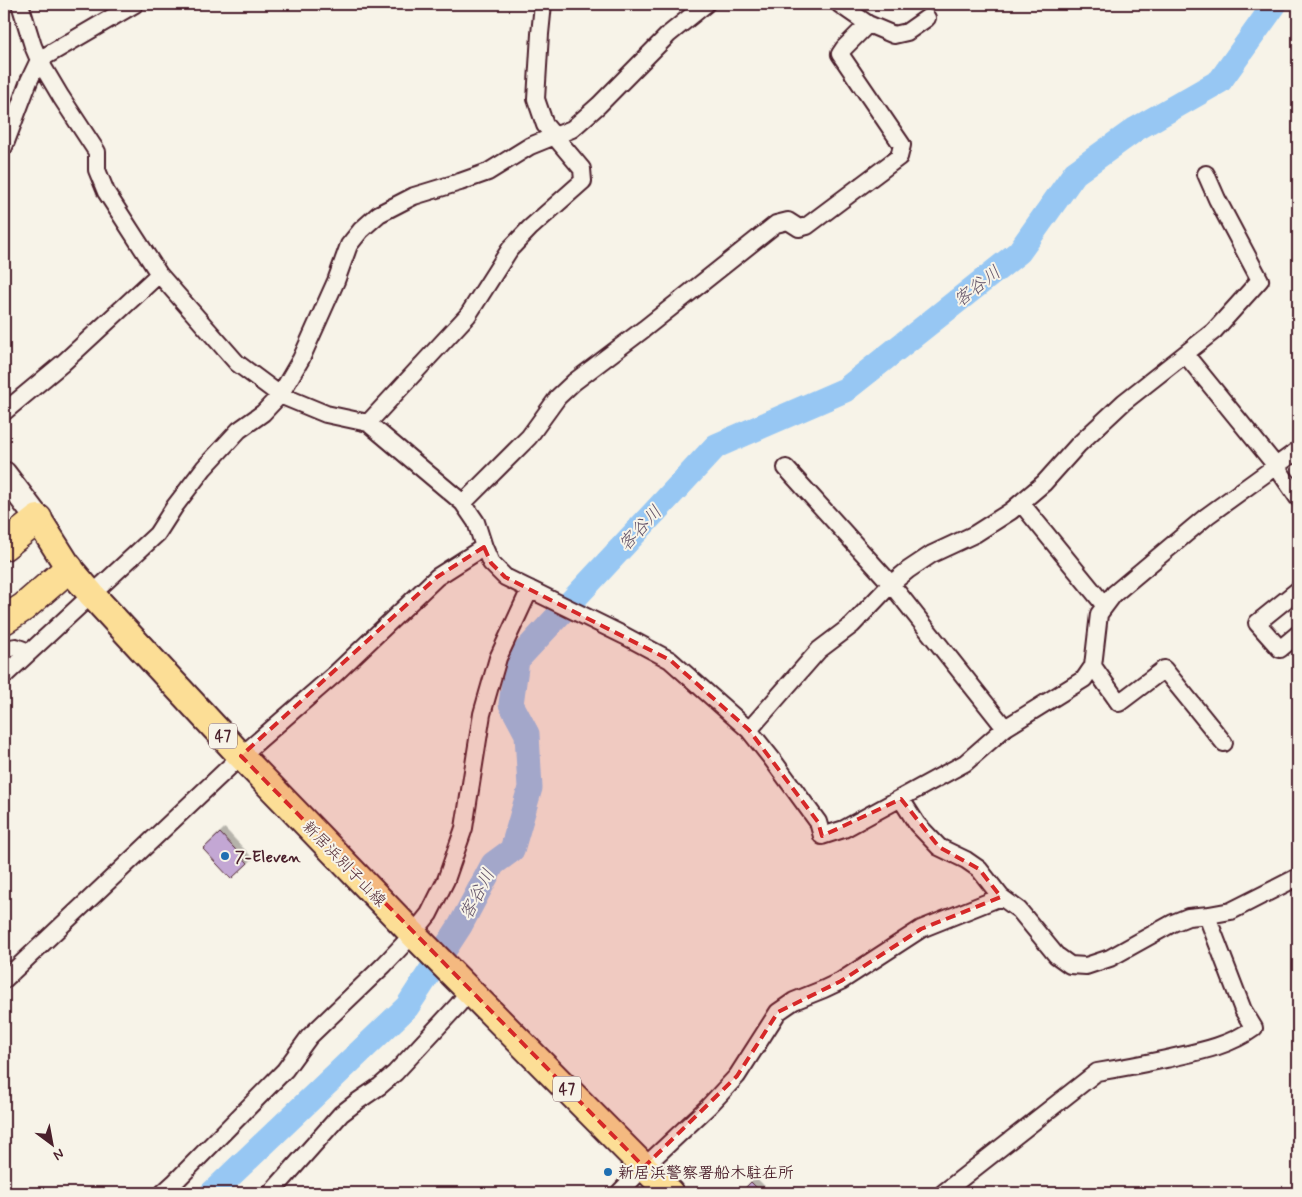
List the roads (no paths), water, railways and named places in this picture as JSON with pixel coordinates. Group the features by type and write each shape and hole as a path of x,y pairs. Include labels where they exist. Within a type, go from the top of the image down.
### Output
{"highway":[{"path":"4,546 38,518"},
{"path":"4,620 24,608 69,568"}],"main road":[{"name":"新居浜別子山線","path":"38,518 69,568 92,595 241,756 670,1193"}],"street":[{"path":"20,4 39,60 60,97 96,152 97,170 106,192 159,274 237,363 280,395 326,414 368,423 464,503 476,522 491,563 505,577 670,660 749,730 818,822 822,836 844,829 965,763 1005,728 1084,679 1093,666 1098,614 1114,594 1207,516 1298,450"},
{"path":"4,147 39,60 135,4"},
{"path":"368,423 468,315 510,249 530,228 583,181 582,169 545,125 536,99 543,4"},
{"path":"4,676 156,534 204,468 239,430 263,413 280,395 305,351 336,282 348,245 360,230 379,214 414,196 488,172 530,146 572,128 592,111 669,34 706,4"},
{"path":"839,4 868,24 894,35 907,32 927,18"},
{"path":"464,503 529,437 558,397 574,382 776,224 788,220 799,228 807,226 899,157 902,145 840,54 868,24"},
{"path":"749,730 819,650 852,625 891,584 932,554 975,534 1021,503 1044,483 1078,445 1124,402 1214,331 1260,280 1217,199 1206,174"},
{"path":"4,412 63,362 159,274"},
{"path":"1185,354 1276,466 1298,498"},
{"path":"786,468 891,584 1005,728"},
{"path":"4,474 38,518"},
{"path":"1021,503 1105,606"},
{"path":"4,980 241,756 335,674 437,577 484,547"},
{"path":"163,1193 285,1070 309,1036 384,965 418,938 446,880 464,828 482,714 498,658 532,590"},
{"path":"1298,590 1257,623 1280,650 1298,634"},
{"path":"4,650 16,647 28,652"},
{"path":"1093,666 1119,703 1164,669 1224,743"},
{"path":"900,799 917,824 939,847 966,860 979,869 1001,897 1019,910 1056,955 1070,965 1086,966 1110,958 1173,923 1188,917 1231,911 1298,877"},
{"path":"619,1193 708,1107 737,1076 778,1012 794,1001 841,981 921,929 1001,897"},
{"path":"943,1193 1097,1072 1209,1050 1244,1035 1254,1028 1243,1010 1210,924 1209,915"},
{"path":"271,1193 341,1114 395,1073 458,1005 467,988"}],"waterway":[{"name":"客谷川","path":"212,1193 407,1007 460,926 493,864 512,850 530,788 527,734 511,704 517,660 716,446 845,390 1019,252 1075,173 1136,129 1220,81 1275,4"}],"place":[{"name":"7-Eleven","path":"225,856"},
{"name":"新居浜警察署船木駐在所","path":"608,1172"}]}
